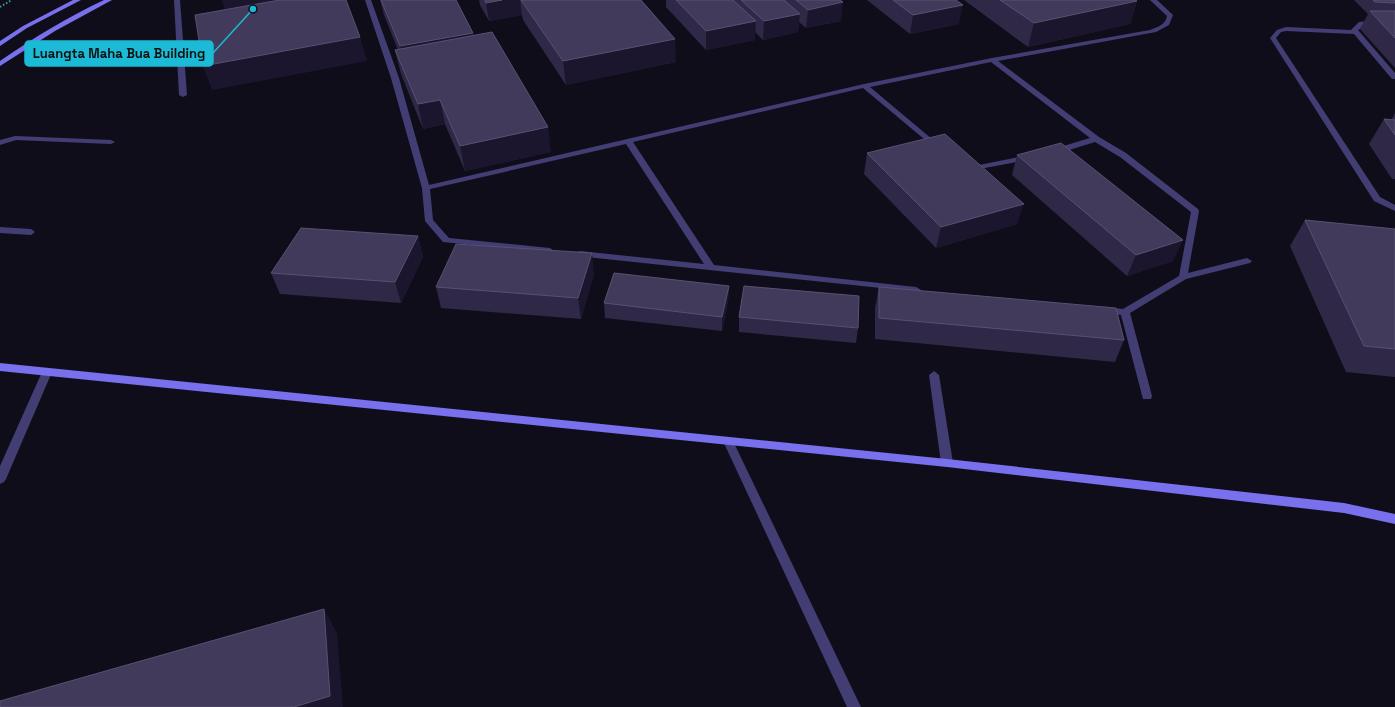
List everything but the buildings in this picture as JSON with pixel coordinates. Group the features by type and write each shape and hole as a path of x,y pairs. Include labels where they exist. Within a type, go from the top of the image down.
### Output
{"street":[{"path":"0,44 25,27 78,0"},
{"path":"0,64 49,31 83,12 109,0"},
{"path":"177,0 183,95"},
{"path":"368,0 395,78 426,188 429,221 446,240 926,291"},
{"path":"426,188 864,86 992,60 1151,32 1161,28 1168,21 1170,15 1153,0"},
{"path":"1354,32 1356,26 1366,23 1395,24"},
{"path":"1395,77 1354,32 1286,29 1278,31 1272,38 1377,199 1395,208"},
{"path":"992,60 1096,140 1123,155 1195,211 1185,246 1183,277"},
{"path":"864,86 942,152"},
{"path":"0,142 15,138 111,142"},
{"path":"1079,162 1059,150 1096,140"},
{"path":"628,141 711,268"},
{"path":"960,166 967,169 977,169 1041,154"},
{"path":"0,230 31,232"},
{"path":"1093,309 1125,312 1183,277 1247,261"},
{"path":"1125,312 1147,396"},
{"path":"0,367 947,463 1344,508 1395,519"},
{"path":"0,479 48,372"},
{"path":"934,375 947,463"},
{"path":"728,441 854,707"}],"path":[{"path":"0,7 12,0"}],"place":[{"name":"Luangta Maha Bua Building","path":"253,9"}]}
